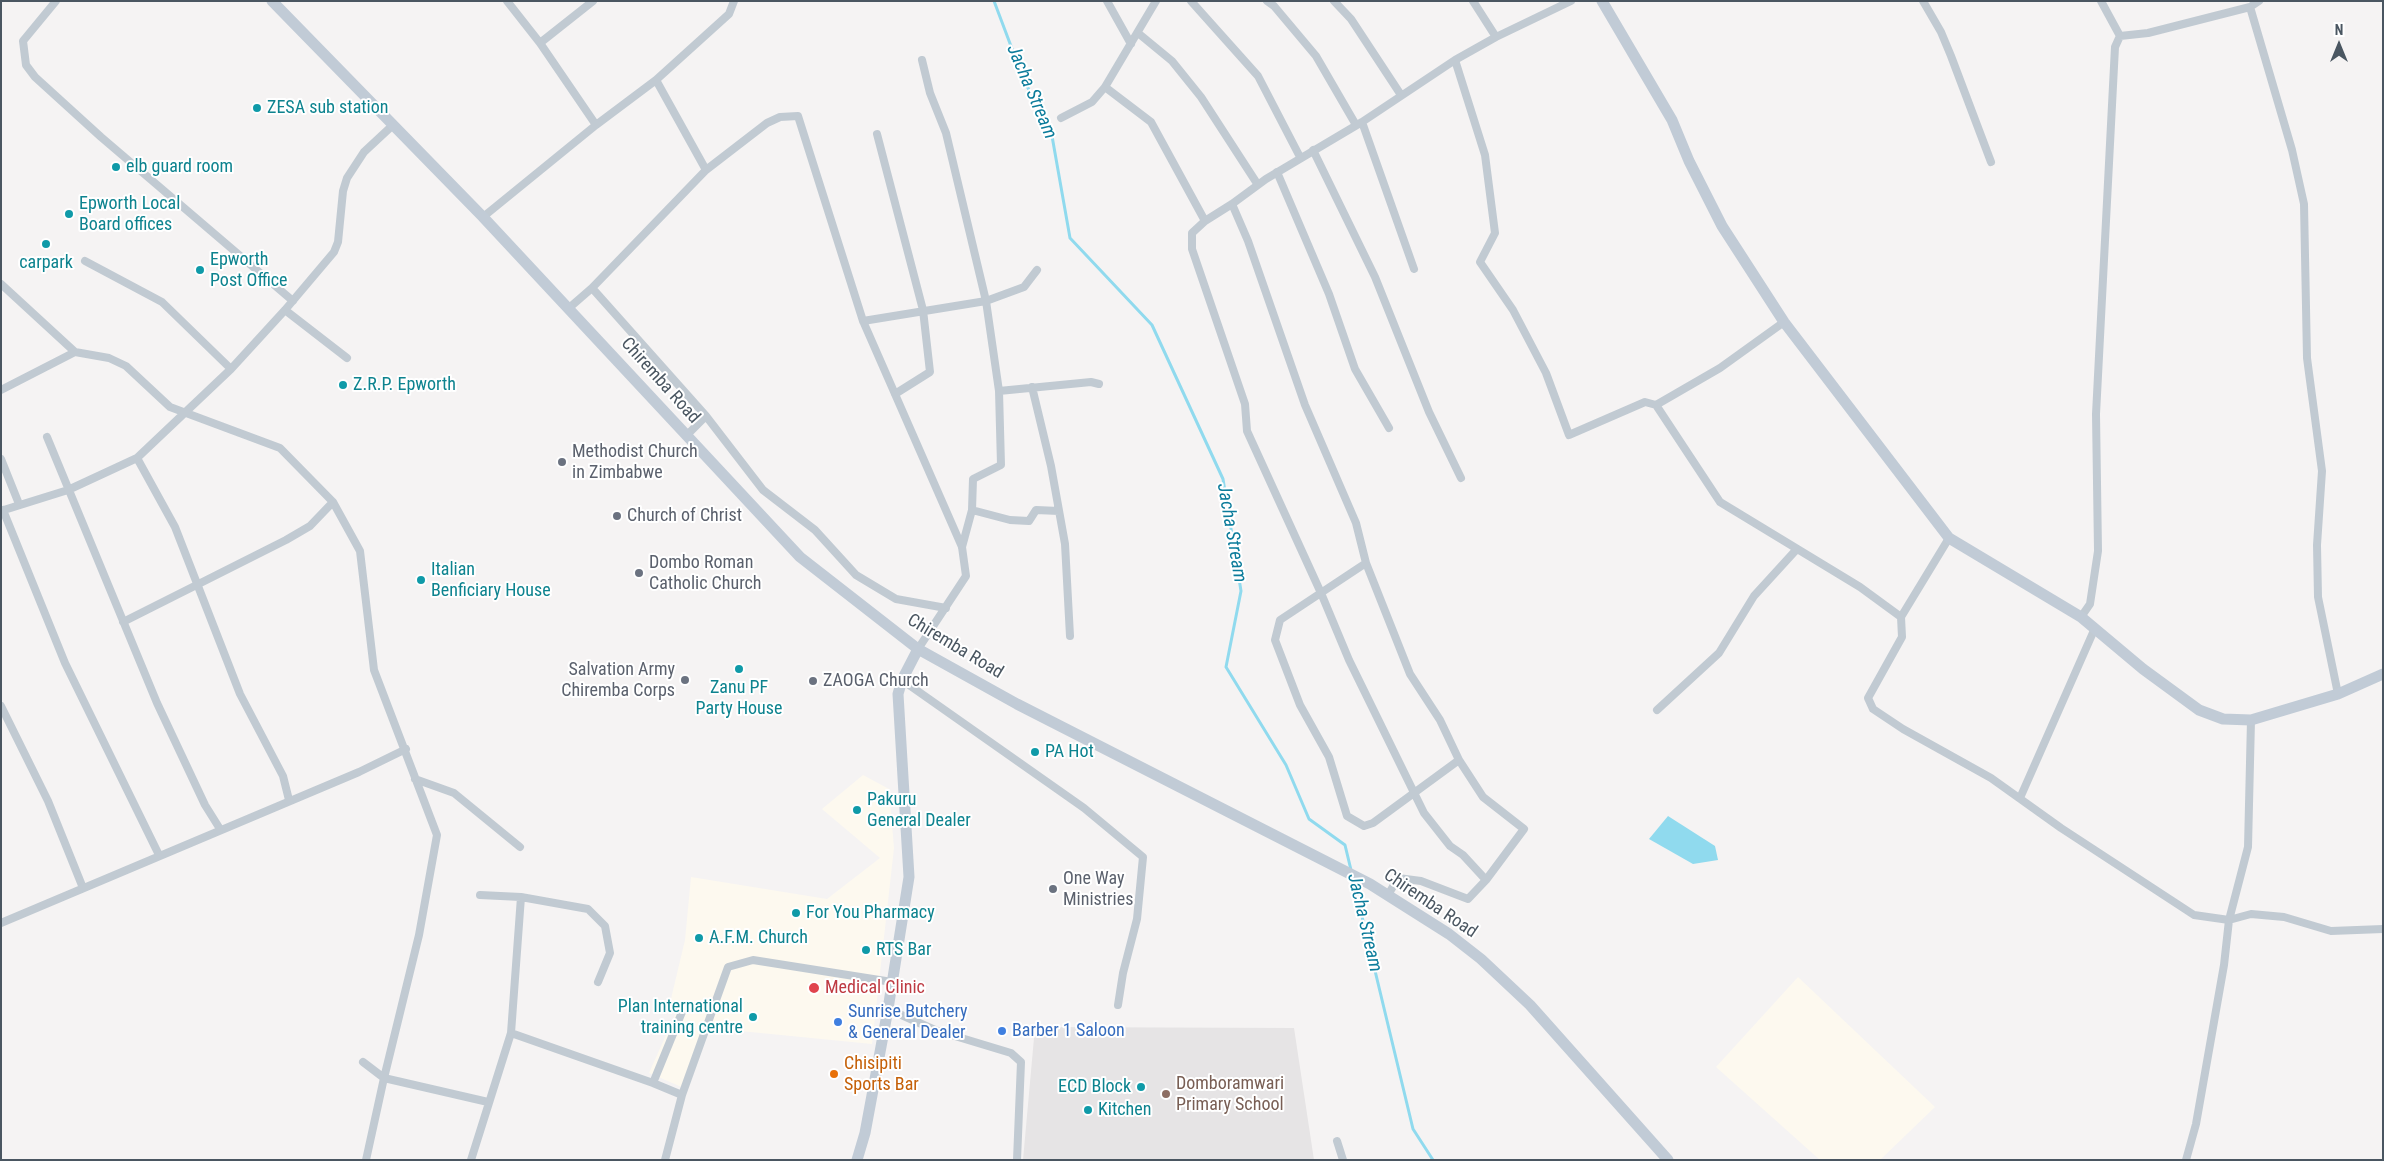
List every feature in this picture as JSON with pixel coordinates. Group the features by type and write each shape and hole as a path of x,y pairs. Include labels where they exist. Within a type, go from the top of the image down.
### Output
{"main road":[{"name":"Chiremba Road","path":"272,1 483,217 800,557 918,649 1017,704 1335,865 1370,884 1449,934 1513,989 1561,1038 1668,1160"},
{"path":"1602,1 1672,120 1689,160 1722,226 1784,322 1949,538 2082,616 2143,669 2199,710 2223,719 2251,720 2338,694 2383,674"},
{"path":"857,1160 865,1133 888,1009 909,877 898,694 902,680 918,649"}],"street":[{"path":"56,1 23,41 26,65 35,77 101,137 293,301"},
{"path":"507,1 540,43 596,125"},
{"path":"540,43 593,1"},
{"path":"483,217 596,125 656,80 729,14 734,1"},
{"path":"1107,1 1131,44"},
{"path":"1061,118 1092,102 1105,87 1156,1"},
{"path":"1191,1 1258,76 1300,157"},
{"path":"1267,1 1274,6 1316,56 1359,124 1414,269"},
{"path":"1334,1 1351,19 1401,95"},
{"path":"1473,1 1496,37"},
{"path":"1486,880 1463,855 1450,846 1424,813 1349,660 1248,431 1245,404 1192,249 1192,233 1204,221 1277,172 1359,124 1455,60 1496,37 1571,1"},
{"path":"1923,1 1948,48 1991,162"},
{"path":"2102,1 2120,36"},
{"path":"2120,36 2148,33 2250,6 2259,1"},
{"path":"2250,6 2292,150 2304,204 2307,358 2322,471 2317,545 2318,597 2338,694"},
{"path":"1138,33 1172,61 1201,97 1258,185"},
{"path":"2082,616 2090,604 2098,551 2096,404 2115,47 2120,36"},
{"path":"922,60 930,93 946,133 986,301 999,391 1001,465 973,479 972,510 962,547"},
{"path":"1455,60 1485,155 1495,233 1480,262 1513,310 1546,373 1569,435 1645,402 1656,405 1720,502 1796,550 1860,587 1901,617"},
{"path":"656,80 706,170"},
{"path":"1105,87 1152,122 1204,221"},
{"path":"569,308 592,288 706,170 767,123 780,117 798,116 863,321 962,547 966,576 918,649"},
{"path":"159,855 65,663 2,510 68,490 137,458 231,369 293,301 334,252 338,242 343,191 347,178 364,152 393,125"},
{"path":"877,134 923,310 930,372 895,394"},
{"path":"1313,150 1375,276 1429,412 1461,478"},
{"path":"1277,172 1329,294 1355,369 1389,428"},
{"path":"1232,204 1248,241 1305,405 1356,522 1366,563 1410,674 1440,720 1459,760 1483,797 1524,829 1486,880 1468,899 1421,880 1398,878 1388,895"},
{"path":"85,261 162,302 231,369"},
{"path":"863,321 986,301 1024,287 1037,270"},
{"path":"1,284 75,352 108,358 126,366 170,406 280,448 333,502 360,551 374,670 406,749 437,836 419,935 366,1160"},
{"path":"592,288 706,416 763,490 815,530 856,575 896,599 946,608"},
{"path":"285,310 347,358"},
{"path":"1656,405 1720,368 1784,322"},
{"path":"1,390 75,352"},
{"path":"999,391 1090,382 1099,384"},
{"path":"1032,387 1051,466 1067,559 1070,636"},
{"path":"686,436 706,416"},
{"path":"47,437 168,727 205,805 220,830"},
{"path":"137,458 175,527 240,694 283,776 289,800"},
{"path":"1,459 19,504"},
{"path":"123,622 259,556 310,526 333,502"},
{"path":"972,510 1010,520 1029,521 1036,510 1059,511"},
{"path":"1949,538 1901,617 1902,637 1868,698 1873,709 1903,729 1991,778 2062,828 2194,915 2229,920 2251,914 2284,917 2331,931 2383,930"},
{"path":"1657,710 1719,654 1754,596 1796,550"},
{"path":"1366,563 1280,620 1275,640 1300,705 1329,757 1347,816 1364,826 1372,823 1459,760"},
{"path":"2020,798 2096,628"},
{"path":"902,680 1084,808 1143,857 1137,919 1122,973 1118,1005"},
{"path":"1,706 48,801 83,888"},
{"path":"2186,1160 2196,1124 2224,965 2229,920 2248,847 2251,720"},
{"path":"1,923 359,772 406,749"},
{"path":"416,779 454,792 520,847"},
{"path":"480,895 521,897 588,909 605,926 610,953 598,982"},
{"path":"471,1160 511,1033 521,897"},
{"path":"665,1160 682,1095 728,967 753,960 892,982"},
{"path":"888,1009 935,1030 1011,1053 1021,1062 1017,1160"},
{"path":"653,1083 682,1012"},
{"path":"511,1033 682,1095"},
{"path":"363,1062 384,1078 488,1102"},
{"path":"1337,1141 1343,1160"}],"shaded area":[{"path":"863,775 889,789 894,848 872,1044 710,1028 684,1088 649,1073 679,1006 670,1003 685,940 691,877 827,899 880,858 822,809"},
{"path":"1798,977 1935,1107 1880,1160 1820,1160 1716,1067"},
{"name":"Domboramwari Primary School","path":"1035,1027 1294,1028 1314,1160 1023,1160"}],"water":[{"path":"1668,816 1715,846 1718,860 1693,864 1649,839"}],"waterway":[{"name":"Jacha Stream","path":"994,1 1023,78 1052,136 1070,238 1152,325 1223,479 1241,591 1226,667 1286,765 1309,819 1345,845 1351,870"},
{"name":"Jacha Stream","path":"1353,879 1413,1129 1433,1160"}],"place":[{"name":"ZESA sub station","path":"257,108"},
{"name":"elb guard room","path":"116,167"},
{"name":"Epworth Local Board offices","path":"69,214"},
{"name":"carpark","path":"46,244"},
{"name":"Epworth Post Office","path":"200,270"},
{"name":"Z.R.P. Epworth","path":"343,385"},
{"name":"Methodist Church in Zimbabwe","path":"562,462"},
{"name":"Church of Christ","path":"617,516"},
{"name":"Dombo Roman Catholic Church","path":"639,573"},
{"name":"Italian Benficiary House","path":"421,580"},
{"name":"Zanu PF Party House","path":"739,669"},
{"name":"Salvation Army Chiremba Corps","path":"685,680"},
{"name":"ZAOGA Church","path":"813,681"},
{"name":"PA Hot","path":"1035,752"},
{"name":"Pakuru General Dealer","path":"857,810"},
{"name":"One Way Ministries","path":"1053,889"},
{"name":"For You Pharmacy","path":"796,913"},
{"name":"A.F.M. Church","path":"699,938"},
{"name":"RTS Bar","path":"866,950"},
{"name":"Medical Clinic","path":"814,988"},
{"name":"Plan International training centre","path":"753,1017"},
{"name":"Sunrise Butchery & General Dealer","path":"838,1022"},
{"name":"Barber 1 Saloon","path":"1002,1031"},
{"name":"Chisipiti Sports Bar","path":"834,1074"},
{"name":"ECD Block","path":"1141,1087"},
{"name":"Domboramwari Primary School","path":"1166,1094"},
{"name":"Kitchen","path":"1088,1110"}]}
